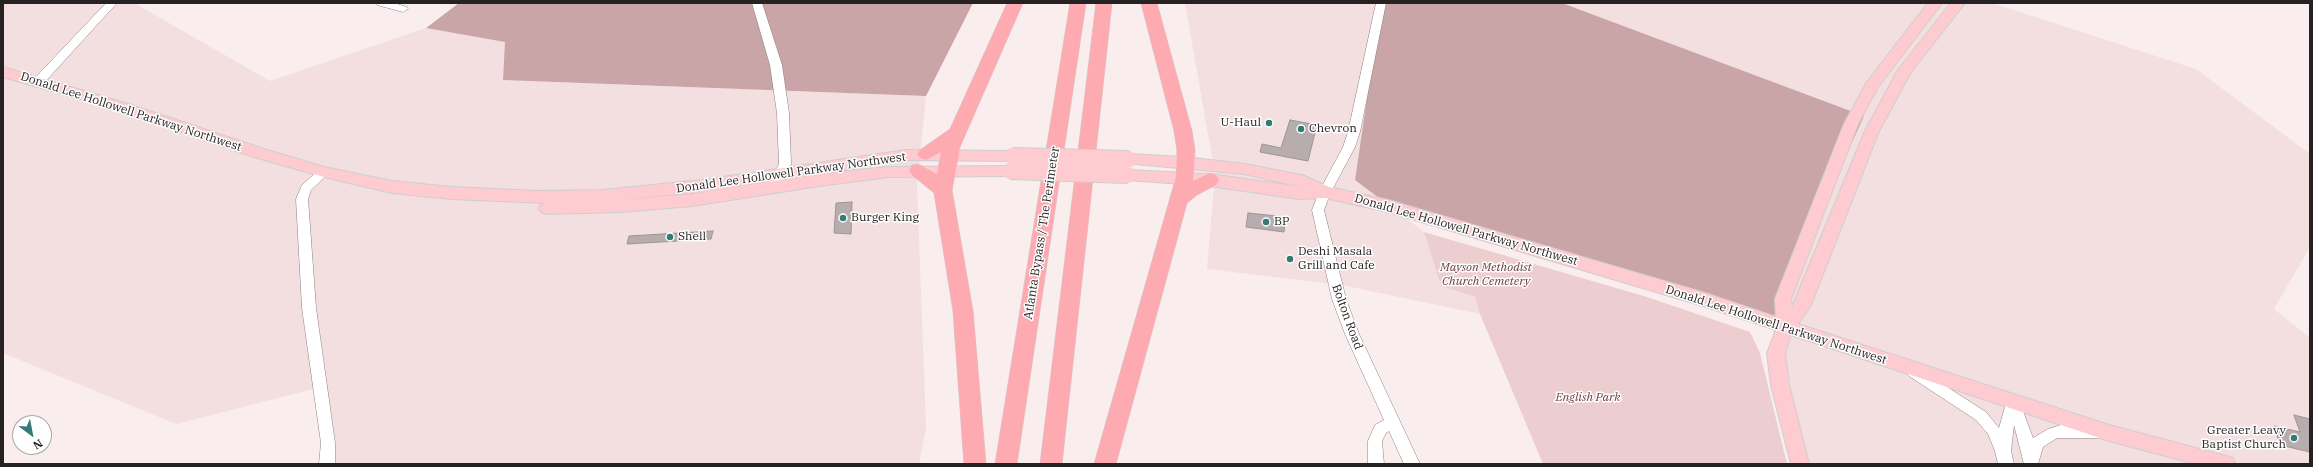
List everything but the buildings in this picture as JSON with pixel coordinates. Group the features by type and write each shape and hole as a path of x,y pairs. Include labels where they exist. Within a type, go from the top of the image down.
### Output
{"highway":[{"path":"975,464 963,311 943,190 947,162 957,132 1015,3"},
{"name":"Atlanta Bypass / The Perimeter","path":"1006,464 1078,3"},
{"path":"1051,464 1104,3"},
{"path":"1105,464 1181,198 1185,170 1183,131 1149,3"},
{"path":"926,154 957,132"},
{"path":"918,170 929,176 943,190"},
{"path":"1181,198 1190,190 1210,180"}],"main road":[{"path":"1786,327 1783,299 1851,124 1872,85 1935,3"},
{"path":"1800,464 1780,384 1776,353 1786,327 1803,306 1872,131 1905,70 1958,3"},
{"name":"Donald Lee Hollowell Parkway Northwest","path":"3,72 39,81 120,106 259,153 285,166 321,175 422,191 540,197 602,196 664,191 866,160 926,154 947,162 1010,171 1128,175 1229,167 1296,179 1324,192 1388,206 1524,246 1786,327 2013,403 2109,433 2226,464"},
{"name":"Donald Lee Hollowell Parkway Northwest","path":"321,175 363,190 413,198 477,204 556,208 656,204 863,174 918,170 947,162 1012,156 1130,159 1185,170 1210,180 1299,193 1324,192"}],"street":[{"path":"39,81 112,3"},
{"path":"382,3 403,9"},
{"path":"757,3 776,65 783,113 785,164 773,188"},
{"name":"Bolton Road","path":"1381,3 1354,132 1349,147 1324,192 1318,210 1338,300 1392,423 1412,464"},
{"path":"321,175 306,188 302,199 307,282 328,443 327,464"},
{"path":"1911,369 1981,416 1993,430 2004,458"},
{"path":"2004,458 2008,419 2013,403"},
{"path":"2013,403 2022,425 2031,464"},
{"path":"1376,464 1375,441 1380,429 1392,423"},
{"path":"2031,464 2037,443 2052,433 2061,431 2109,433"}],"shaded area":[{"path":"3,3 134,3 270,81 426,28 506,42 503,80 926,96 917,184 926,428 919,464 330,464 314,389 176,424 3,353"},
{"path":"459,3 973,3 926,96 503,80 505,42 426,28"},
{"path":"1185,3 1384,3 1355,179 1424,232 1441,286 1475,297 1480,314 1342,285 1207,269 1215,174"},
{"path":"1384,3 1562,3 1864,116 1771,323 1399,213 1355,180 1376,38"},
{"path":"1562,3 1992,3 2196,69 2310,154 2310,247 2274,309 2310,338 2310,464 1802,464 1771,323 1864,116"}],"green space":[{"name":"English Park","path":"1424,232 1647,297 1750,332 1760,353 1787,464 1543,464 1480,314 1475,297 1441,286"}],"place":[{"name":"U-Haul","path":"1269,123"},
{"name":"Chevron","path":"1301,129"},
{"name":"Burger King","path":"843,218"},
{"name":"BP","path":"1266,222"},
{"name":"Shell","path":"670,237"},
{"name":"Deshi Masala Grill and Cafe","path":"1290,259"},
{"name":"Greater Leavy Baptist Church","path":"2294,438"}],"park label":[{"name":"Mayson Methodist Church Cemetery","path":"1486,275"}]}
